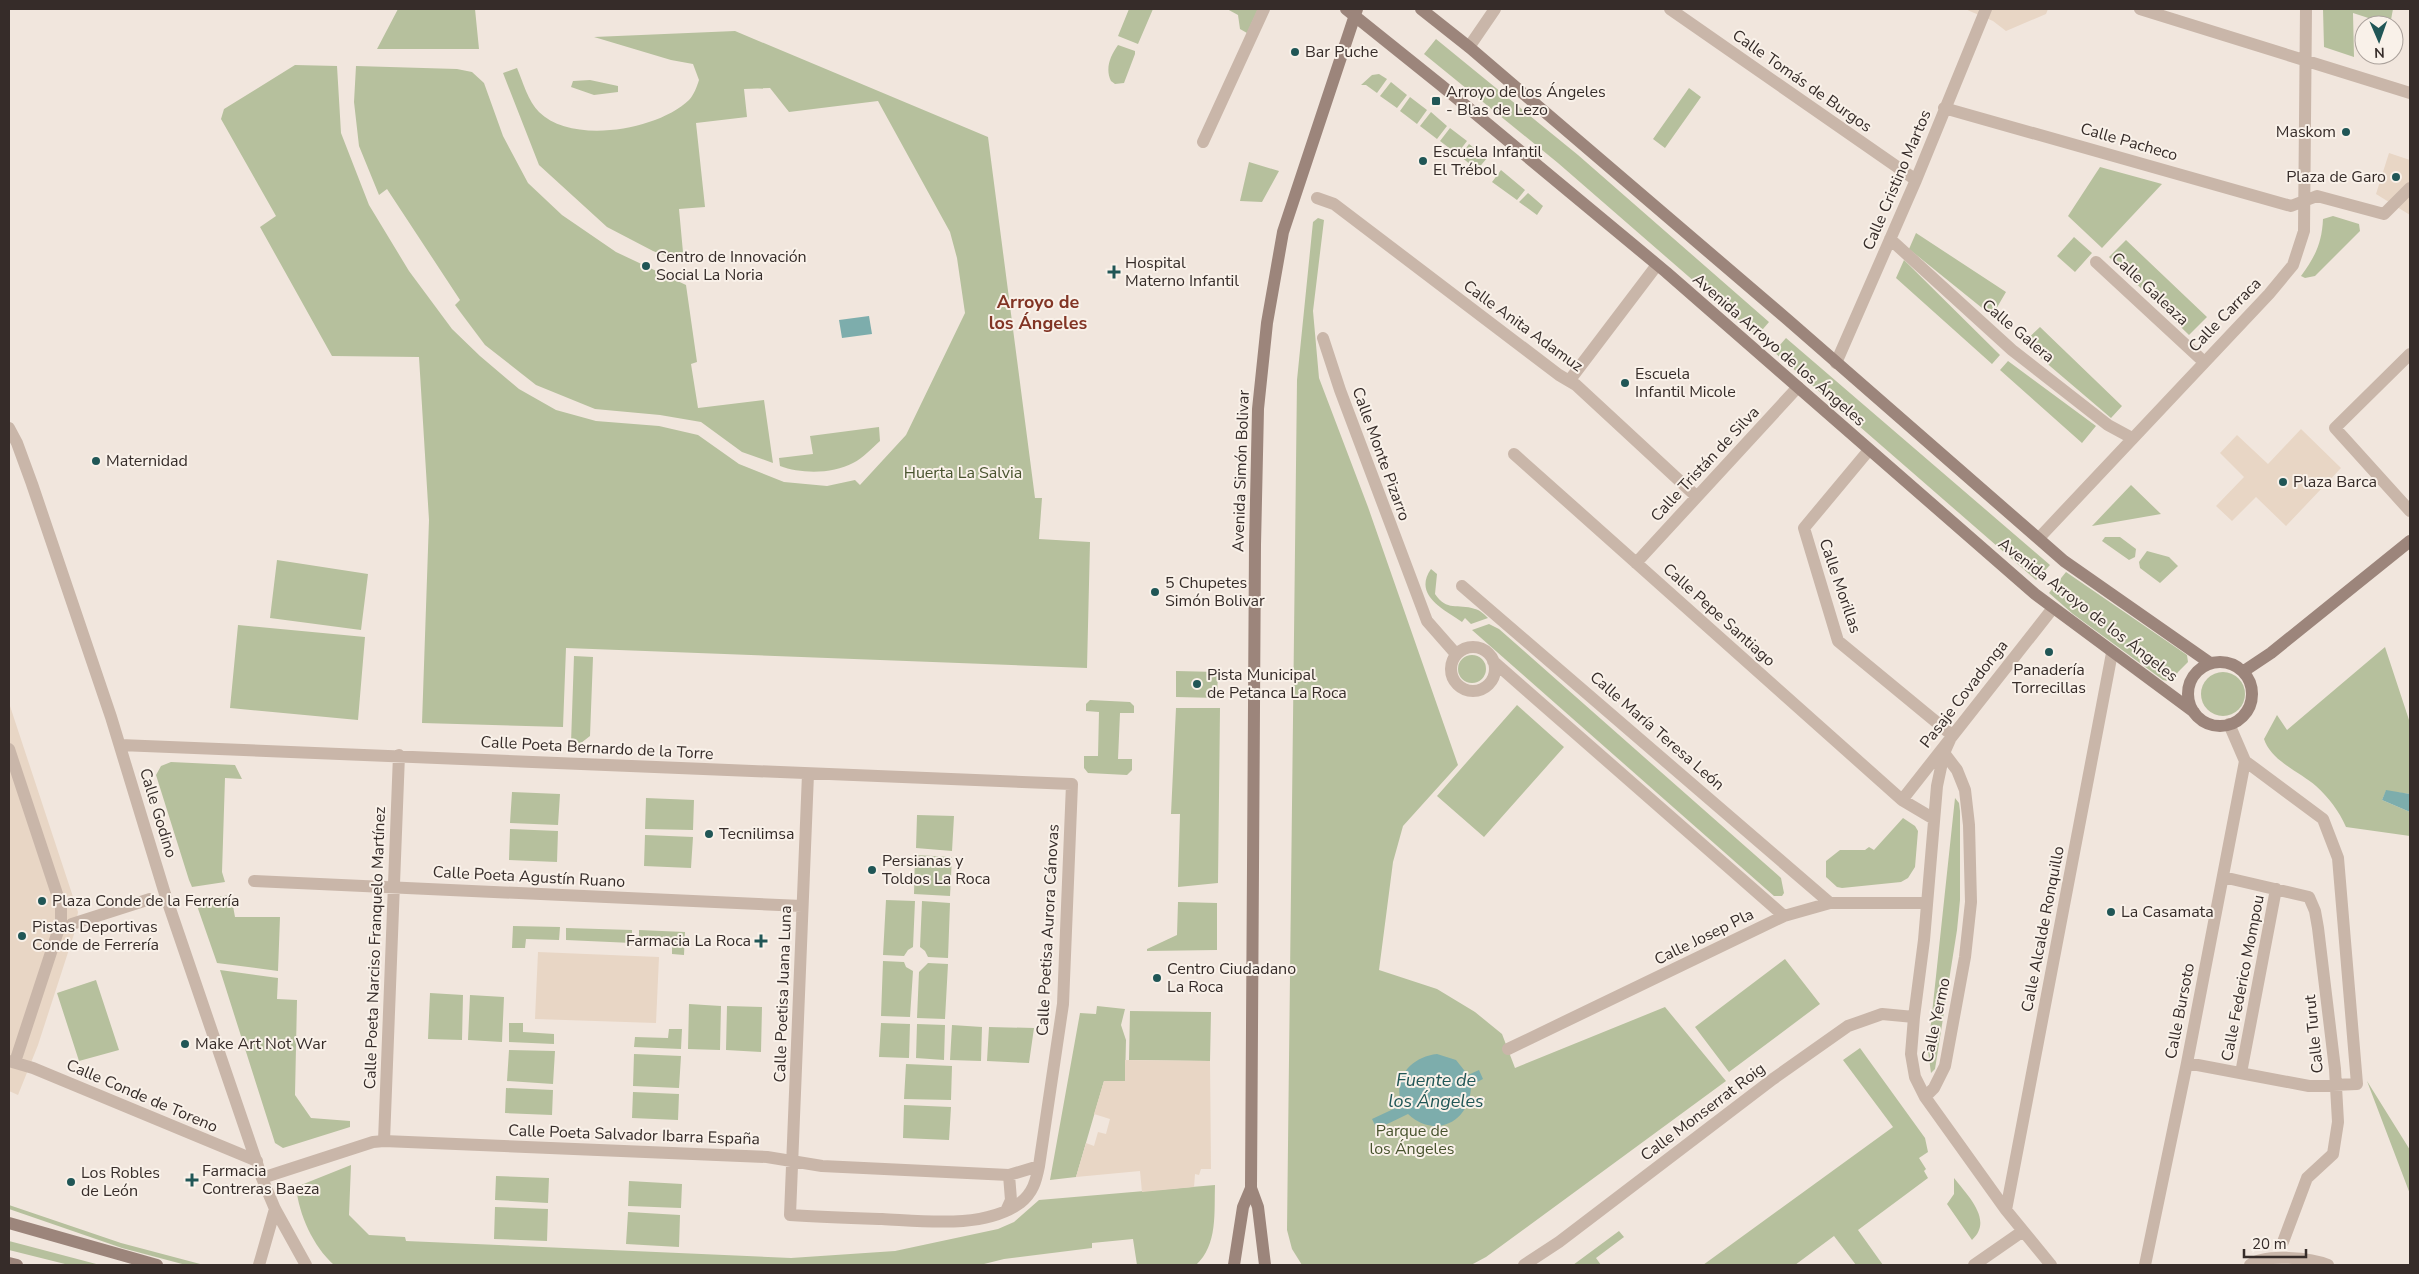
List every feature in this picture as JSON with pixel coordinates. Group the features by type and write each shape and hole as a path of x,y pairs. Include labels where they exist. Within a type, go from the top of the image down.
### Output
{"main road":[{"name":"Avenida Arroyo de los Ángeles","path":"1421,9 1469,47 1788,320 2064,561 2210,663"},
{"name":"Avenida Arroyo de los Ángeles","path":"1353,11 1657,265 2053,608 2194,712"},
{"name":"Avenida Simón Bolivar","path":"1265,1265 1258,1208 1251,1188 1254,546 1258,409 1267,323 1283,232 1353,11"},
{"path":"2244,671 2271,653 2410,541"},
{"path":"2228,662 2244,671 2250,681 2253,693 2251,704 2245,715 2229,724 2212,725 2202,721 2194,712 2189,702 2188,690 2192,678 2199,669 2210,663 2228,662"},
{"name":"Avenida Simón Bolivar","path":"1234,1265 1243,1207 1251,1188"},
{"path":"9,1223 157,1265"},
{"path":"9,1263 17,1265"}],"street":[{"path":"1203,142 1264,9"},
{"path":"1469,47 1495,9"},
{"name":"Calle Tomás de Burgos","path":"1670,9 1916,180"},
{"name":"Calle Cristino Martos","path":"1836,363 1916,180 1986,9"},
{"path":"2140,9 2410,93"},
{"name":"Calle Carraca","path":"2039,538 2269,294 2293,265 2304,231 2306,9"},
{"name":"Calle Pacheco","path":"1944,108 2291,206 2303,201"},
{"path":"2303,201 2317,196 2384,214 2410,188"},
{"name":"Calle Anita Adamuz","path":"1317,198 1334,204 1576,386 1696,496"},
{"name":"Calle Galera","path":"1890,240 2012,350 2108,425 2132,438"},
{"name":"Calle Galeaza","path":"2096,262 2203,362"},
{"path":"1568,381 1657,265"},
{"name":"Calle Monte Pizarro","path":"1323,338 1427,621 1456,654"},
{"path":"2410,354 2335,428 2410,511"},
{"name":"Calle Tristán de Silva","path":"1636,563 1798,387"},
{"name":"Calle Godino","path":"9,428 17,443 32,484 120,745 165,894 262,1178 275,1208 306,1265"},
{"name":"Calle Morillas","path":"1869,450 1804,528 1838,641 1952,735"},
{"name":"Calle Pepe Santiago","path":"1514,454 1902,800 1934,819"},
{"name":"Calle María Teresa León","path":"1462,586 1830,903"},
{"name":"Pasaje Covadonga","path":"1902,800 2053,608"},
{"path":"1493,661 1494,674 1488,685 1475,691 1462,689 1452,679 1450,666 1456,654 1466,648 1477,647 1487,652 1493,661 1784,916"},
{"name":"Calle Alcalde Ronquillo","path":"2006,1210 2112,653"},
{"path":"2187,1063 2309,1086 2357,1084 2338,858 2323,819 2245,761 2229,724"},
{"name":"Calle Yermo","path":"1944,753 1956,770 1965,790 1969,825 1971,902 1965,957 1945,1066 1934,1088 1925,1097 1915,1077 1911,1054 1924,940 1937,786 1944,753 1952,735"},
{"name":"Calle Poeta Bernardo de la Torre","path":"120,745 1072,784"},
{"path":"9,749 61,906 61,922 12,1062"},
{"name":"Calle Poeta Narciso Franquelo Martínez","path":"384,1141 399,755"},
{"name":"Calle Bursoto","path":"2145,1265 2187,1063 2245,761"},
{"name":"Calle Poetisa Juana Luna","path":"808,774 790,1215 946,1222 1006,1211"},
{"name":"Calle Poetisa Aurora Cánovas","path":"1039,1166 1063,1004 1072,784"},
{"name":"Calle Turut","path":"2223,877 2309,897 2315,910 2334,1060 2338,1122 2333,1154 2306,1178 2278,1251"},
{"name":"Calle Poeta Agustín Ruano","path":"254,881 802,906"},
{"name":"Calle Federico Mompou","path":"2241,1073 2276,889"},
{"path":"72,924 150,899"},
{"name":"Calle Josep Pla","path":"1508,1049 1784,916 1830,903 1926,903"},
{"name":"Calle Monserrat Roig","path":"1524,1265 1559,1242 1773,1079 1848,1026 1882,1014 1914,1017"},
{"name":"Calle Conde de Toreno","path":"12,1062 257,1161"},
{"path":"1925,1097 2006,1210 2051,1265"},
{"name":"Calle Poeta Salvador Ibarra España","path":"262,1178 373,1142 384,1141 758,1156 822,1166 1009,1175 1039,1166"},
{"path":"1006,1211 1021,1202 1034,1189 1039,1166"},
{"path":"1006,1211 1011,1200 1009,1175"},
{"path":"259,1265 275,1208"},
{"path":"1974,1265 2023,1231"},
{"path":"2250,1265 2278,1251 2301,1258 2316,1260 2328,1265"}],"green space":[{"path":"398,9 475,9 479,49 377,49"},
{"path":"1129,9 1153,9 1138,44 1118,36"},
{"path":"1227,9 1258,9 1247,33 1240,29 1238,15"},
{"path":"2323,9 2393,9 2392,15 2359,15 2353,13 2354,57 2324,47"},
{"name":"Huerta La Salvia","path":"735,31 988,137 1035,498 1042,498 1039,539 1090,542 1087,668 566,648 563,727 422,723 429,520 419,357 332,356 260,227 276,216 221,119 224,109 295,65 337,66 341,133 369,205 409,271 452,329 519,389 556,410 596,421 659,426 698,435 739,464 784,482 827,486 855,480 860,485 906,435 965,313 957,258 950,232 878,101 789,112 770,88 744,89 747,117 696,123 705,207 679,209 684,263 653,251 607,227 539,165 503,73 517,68 535,108 554,122 572,128 593,131 615,130 637,126 675,110 689,100 699,80 693,64 671,60 594,37"},
{"path":"1436,39 1578,155 1769,322 1757,336 1558,163 1424,54"},
{"path":"1118,45 1135,51 1135,54 1124,83 1115,84 1111,81 1108,67"},
{"path":"356,66 457,69 472,72 484,83 503,136 528,183 562,215 616,252 686,285 697,362 691,364 698,408 764,400 773,463 742,452 701,422 660,415 595,409 536,385 485,345 455,305 460,300 387,189 379,195 359,146 354,102"},
{"path":"1379,74 1387,79 1377,93 1366,85 1361,85 1372,75"},
{"path":"590,80 618,86 618,92 594,95 571,87 573,81"},
{"path":"1391,82 1407,95 1397,108 1380,96"},
{"path":"1689,88 1701,97 1665,148 1653,139"},
{"path":"1410,97 1427,110 1417,124 1400,111"},
{"path":"1431,112 1447,126 1437,139 1420,126"},
{"path":"1450,128 1467,141 1457,154 1440,141"},
{"path":"1469,144 1487,158 1477,170 1460,156"},
{"path":"1249,162 1279,171 1262,202 1240,201"},
{"path":"2100,167 2162,184 2102,248 2068,216"},
{"path":"1501,170 1525,190 1517,200 1492,182"},
{"path":"1528,193 1543,206 1537,215 1519,202"},
{"path":"2333,216 2359,224 2360,231 2315,276 2305,278 2301,276 2317,249 2323,219"},
{"name":"Parque de los Ángeles","path":"1318,218 1324,220 1313,311 1319,378 1368,507 1458,765 1403,826 1393,862 1379,970 1437,989 1475,1012 1502,1034 1515,1068 1665,1007 1726,1081 1486,1257 1471,1265 1302,1265 1292,1249 1287,1230 1297,380 1313,222"},
{"path":"1916,233 2006,292 1992,316 1909,249"},
{"path":"2074,237 2092,253 2075,272 2057,256"},
{"path":"2126,240 2207,317 2189,335 2109,257"},
{"path":"1904,260 2000,355 1992,364 1896,278"},
{"path":"2040,327 2122,406 2111,418 2023,343"},
{"path":"1786,338 2050,565 2036,580 1774,352"},
{"path":"2008,361 2096,426 2082,443 2000,370"},
{"path":"879,427 880,441 860,458 845,467 817,472 788,469 780,466 779,458 813,454 810,436"},
{"path":"2131,485 2161,514 2092,526"},
{"path":"2105,537 2120,537 2136,549 2135,557 2129,560 2102,541"},
{"path":"2147,551 2169,557 2178,566 2160,583 2140,568 2139,562"},
{"path":"277,560 368,574 361,630 270,618"},
{"path":"1431,569 1437,574 1435,594 1439,600 1448,605 1469,607 1482,612 1488,618 1471,624 1465,618 1462,622 1439,606 1428,594 1426,586 1426,578"},
{"path":"2066,572 2187,655 2188,662 2178,672 2172,682 2163,680 2073,614 2049,593"},
{"path":"1489,624 1499,629 1781,878 1784,893 1782,896 1774,896 1472,630"},
{"path":"238,625 365,637 358,720 230,708"},
{"path":"2385,647 2410,723 2410,794 2386,791 2382,800 2410,812 2410,836 2346,827 2337,810 2325,795 2316,786 2279,760 2264,739 2277,715 2287,730"},
{"path":"1472,655 1482,659 1486,669 1482,679 1472,683 1462,679 1458,669 1462,659"},
{"path":"574,656 593,657 590,736 581,743 571,743"},
{"name":"Pista Municipal de Petanca La Roca","path":"1176,671 1218,672 1217,698 1176,697"},
{"path":"2223,672 2235,676 2241,682 2245,694 2241,706 2235,712 2223,716 2211,712 2205,706 2201,694 2205,682 2211,676"},
{"path":"1090,700 1130,702 1134,706 1134,713 1120,713 1118,759 1132,759 1132,770 1127,775 1088,773 1084,768 1084,756 1098,756 1099,712 1086,711 1086,704"},
{"path":"1517,705 1564,747 1484,837 1437,796"},
{"path":"1176,708 1220,708 1218,883 1178,887 1180,814 1171,814"},
{"path":"171,762 235,765 242,779 225,778 222,872 225,882 192,887 156,775 161,766"},
{"path":"512,792 560,794 558,825 510,823"},
{"path":"646,798 694,800 693,830 645,829"},
{"path":"1955,798 1959,803 1960,811 1960,900 1935,1069 1931,1073 1928,1051"},
{"path":"917,815 954,816 952,851 916,848"},
{"path":"1903,818 1915,826 1918,831 1915,867 1908,878 1901,882 1842,888 1837,887 1826,877 1826,861 1840,850 1865,850 1869,847 1874,850"},
{"path":"510,829 558,831 557,862 509,860"},
{"path":"645,835 693,837 691,868 644,866"},
{"path":"915,855 952,857 950,896 914,894"},
{"path":"231,895 235,917 280,917 278,971 217,963 195,900"},
{"path":"886,900 915,901 913,947 904,956 883,955"},
{"path":"922,901 950,903 948,958 928,957 920,947"},
{"path":"1178,902 1217,903 1217,950 1147,951 1147,949 1177,935"},
{"path":"513,926 560,927 559,940 526,939 525,948 512,948"},
{"path":"566,928 632,930 632,943 566,940"},
{"path":"639,930 685,932 684,955 672,954 672,944 639,943"},
{"path":"1785,959 1820,1004 1729,1072 1695,1027"},
{"path":"883,961 904,962 906,967 913,971 910,1017 881,1016"},
{"path":"928,963 948,964 945,1019 917,1018 919,972"},
{"path":"220,970 278,978 277,999 297,1000 295,1095 311,1118 350,1121 350,1127 283,1148 275,1143"},
{"path":"96,980 119,1050 79,1061 57,993"},
{"path":"430,993 463,995 462,1040 428,1039"},
{"path":"470,995 504,997 502,1042 468,1040"},
{"path":"689,1004 721,1006 720,1050 688,1049"},
{"path":"727,1006 762,1007 761,1052 726,1050"},
{"path":"1097,1006 1125,1009 1121,1025 1126,1040 1125,1081 1104,1081 1076,1177 1050,1180 1080,1013 1096,1014"},
{"path":"1130,1011 1211,1012 1210,1061 1129,1060"},
{"path":"509,1023 523,1023 523,1032 554,1034 554,1044 509,1042"},
{"path":"881,1023 910,1024 909,1058 879,1057"},
{"path":"917,1024 945,1025 944,1060 916,1058"},
{"path":"952,1025 982,1027 981,1061 950,1060"},
{"path":"989,1027 1034,1028 1029,1063 987,1061"},
{"path":"669,1029 682,1029 681,1049 634,1047 635,1037 668,1038"},
{"path":"1860,1048 1925,1138 1928,1152 1919,1158 1926,1169 1924,1171 1928,1178 1858,1230 1883,1265 1856,1265 1834,1236 1795,1265 1703,1265 1893,1127 1843,1060"},
{"path":"509,1050 555,1051 553,1084 507,1081"},
{"path":"634,1054 681,1056 679,1088 633,1086"},
{"path":"906,1064 952,1066 951,1100 904,1099"},
{"path":"2367,1081 2410,1150 2410,1194"},
{"path":"506,1088 553,1090 552,1115 505,1113"},
{"path":"633,1092 679,1094 678,1120 632,1118"},
{"path":"904,1105 951,1107 949,1140 903,1138"},
{"path":"351,1165 349,1215 369,1235 405,1237 406,1241 791,1258 895,1251 998,1229 1014,1222 1039,1200 1215,1185 1214,1217 1208,1248 1196,1265 1137,1265 1133,1239 1092,1243 1092,1248 1004,1259 980,1265 334,1265 320,1249 308,1229 300,1208 296,1187"},
{"path":"496,1176 549,1178 548,1203 495,1200"},
{"path":"1954,1178 1971,1200 1979,1216 1978,1232 1972,1240 1947,1204 1954,1194"},
{"path":"629,1181 682,1184 681,1208 628,1206"},
{"path":"9,1205 121,1243 204,1265 186,1265 122,1248 9,1209"},
{"path":"495,1207 548,1209 547,1241 494,1239"},
{"path":"628,1212 680,1215 679,1247 626,1244"},
{"path":"1619,1231 1624,1237 1596,1258 1601,1265 1573,1265"},
{"path":"9,1241 100,1265 69,1265 9,1250"}],"shaded area":[{"path":"1965,9 2048,9 2046,14 2006,31 1993,21"},
{"name":"Plaza de Garo","path":"2389,153 2410,160 2410,215 2376,194"},
{"name":"Plaza Barca","path":"2301,429 2341,468 2286,526 2256,497 2232,521 2216,506 2244,477 2220,453 2237,435 2268,464"},
{"name":"Plaza Conde de la Ferrería","path":"9,703 78,912 74,934 38,1045 18,1095 9,1091"},
{"path":"538,952 659,957 656,1023 535,1019"},
{"path":"1125,1060 1210,1061 1211,1169 1201,1169 1199,1175 1195,1174 1194,1187 1142,1192 1140,1171 1076,1177 1086,1143 1094,1146 1098,1132 1106,1134 1110,1119 1094,1114 1104,1081 1125,1081"}],"water":[{"path":"869,316 872,334 842,338 839,320"},
{"path":"2386,790 2410,794 2410,812 2382,800"},
{"name":"Fuente de los Ángeles","path":"1437,1054 1456,1060 1468,1075 1479,1070 1483,1079 1471,1085 1465,1108 1458,1117 1450,1123 1430,1126 1419,1122 1408,1114 1377,1129 1372,1119 1402,1105 1400,1086 1406,1070 1419,1059"}],"place":[{"name":"Bar Puche","path":"1295,52"},
{"name":"Arroyo de los Ángeles - Blas de Lezo","path":"1436,101"},
{"name":"Maskom","path":"2346,132"},
{"name":"Escuela Infantil El Trébol","path":"1423,161"},
{"name":"Plaza de Garo","path":"2396,177"},
{"name":"Centro de Innovación Social La Noria","path":"646,266"},
{"name":"Hospital Materno Infantil","path":"1114,272"},
{"name":"Escuela Infantil Micole","path":"1625,383"},
{"name":"Maternidad","path":"96,461"},
{"name":"Plaza Barca","path":"2283,482"},
{"name":"5 Chupetes Simón Bolivar","path":"1155,592"},
{"name":"Panadería Torrecillas","path":"2049,652"},
{"name":"Pista Municipal de Petanca La Roca","path":"1197,684"},
{"name":"Tecnilimsa","path":"709,834"},
{"name":"Persianas y Toldos La Roca","path":"872,870"},
{"name":"Plaza Conde de la Ferrería","path":"42,901"},
{"name":"La Casamata","path":"2111,912"},
{"name":"Pistas Deportivas Conde de Ferrería","path":"22,936"},
{"name":"Farmacia La Roca","path":"761,941"},
{"name":"Centro Ciudadano La Roca","path":"1157,978"},
{"name":"Make Art Not War","path":"185,1044"},
{"name":"Farmacia Contreras Baeza","path":"192,1180"},
{"name":"Los Robles de León","path":"71,1182"}],"district":[{"name":"Arroyo de los Ángeles","path":"1038,312"}]}
